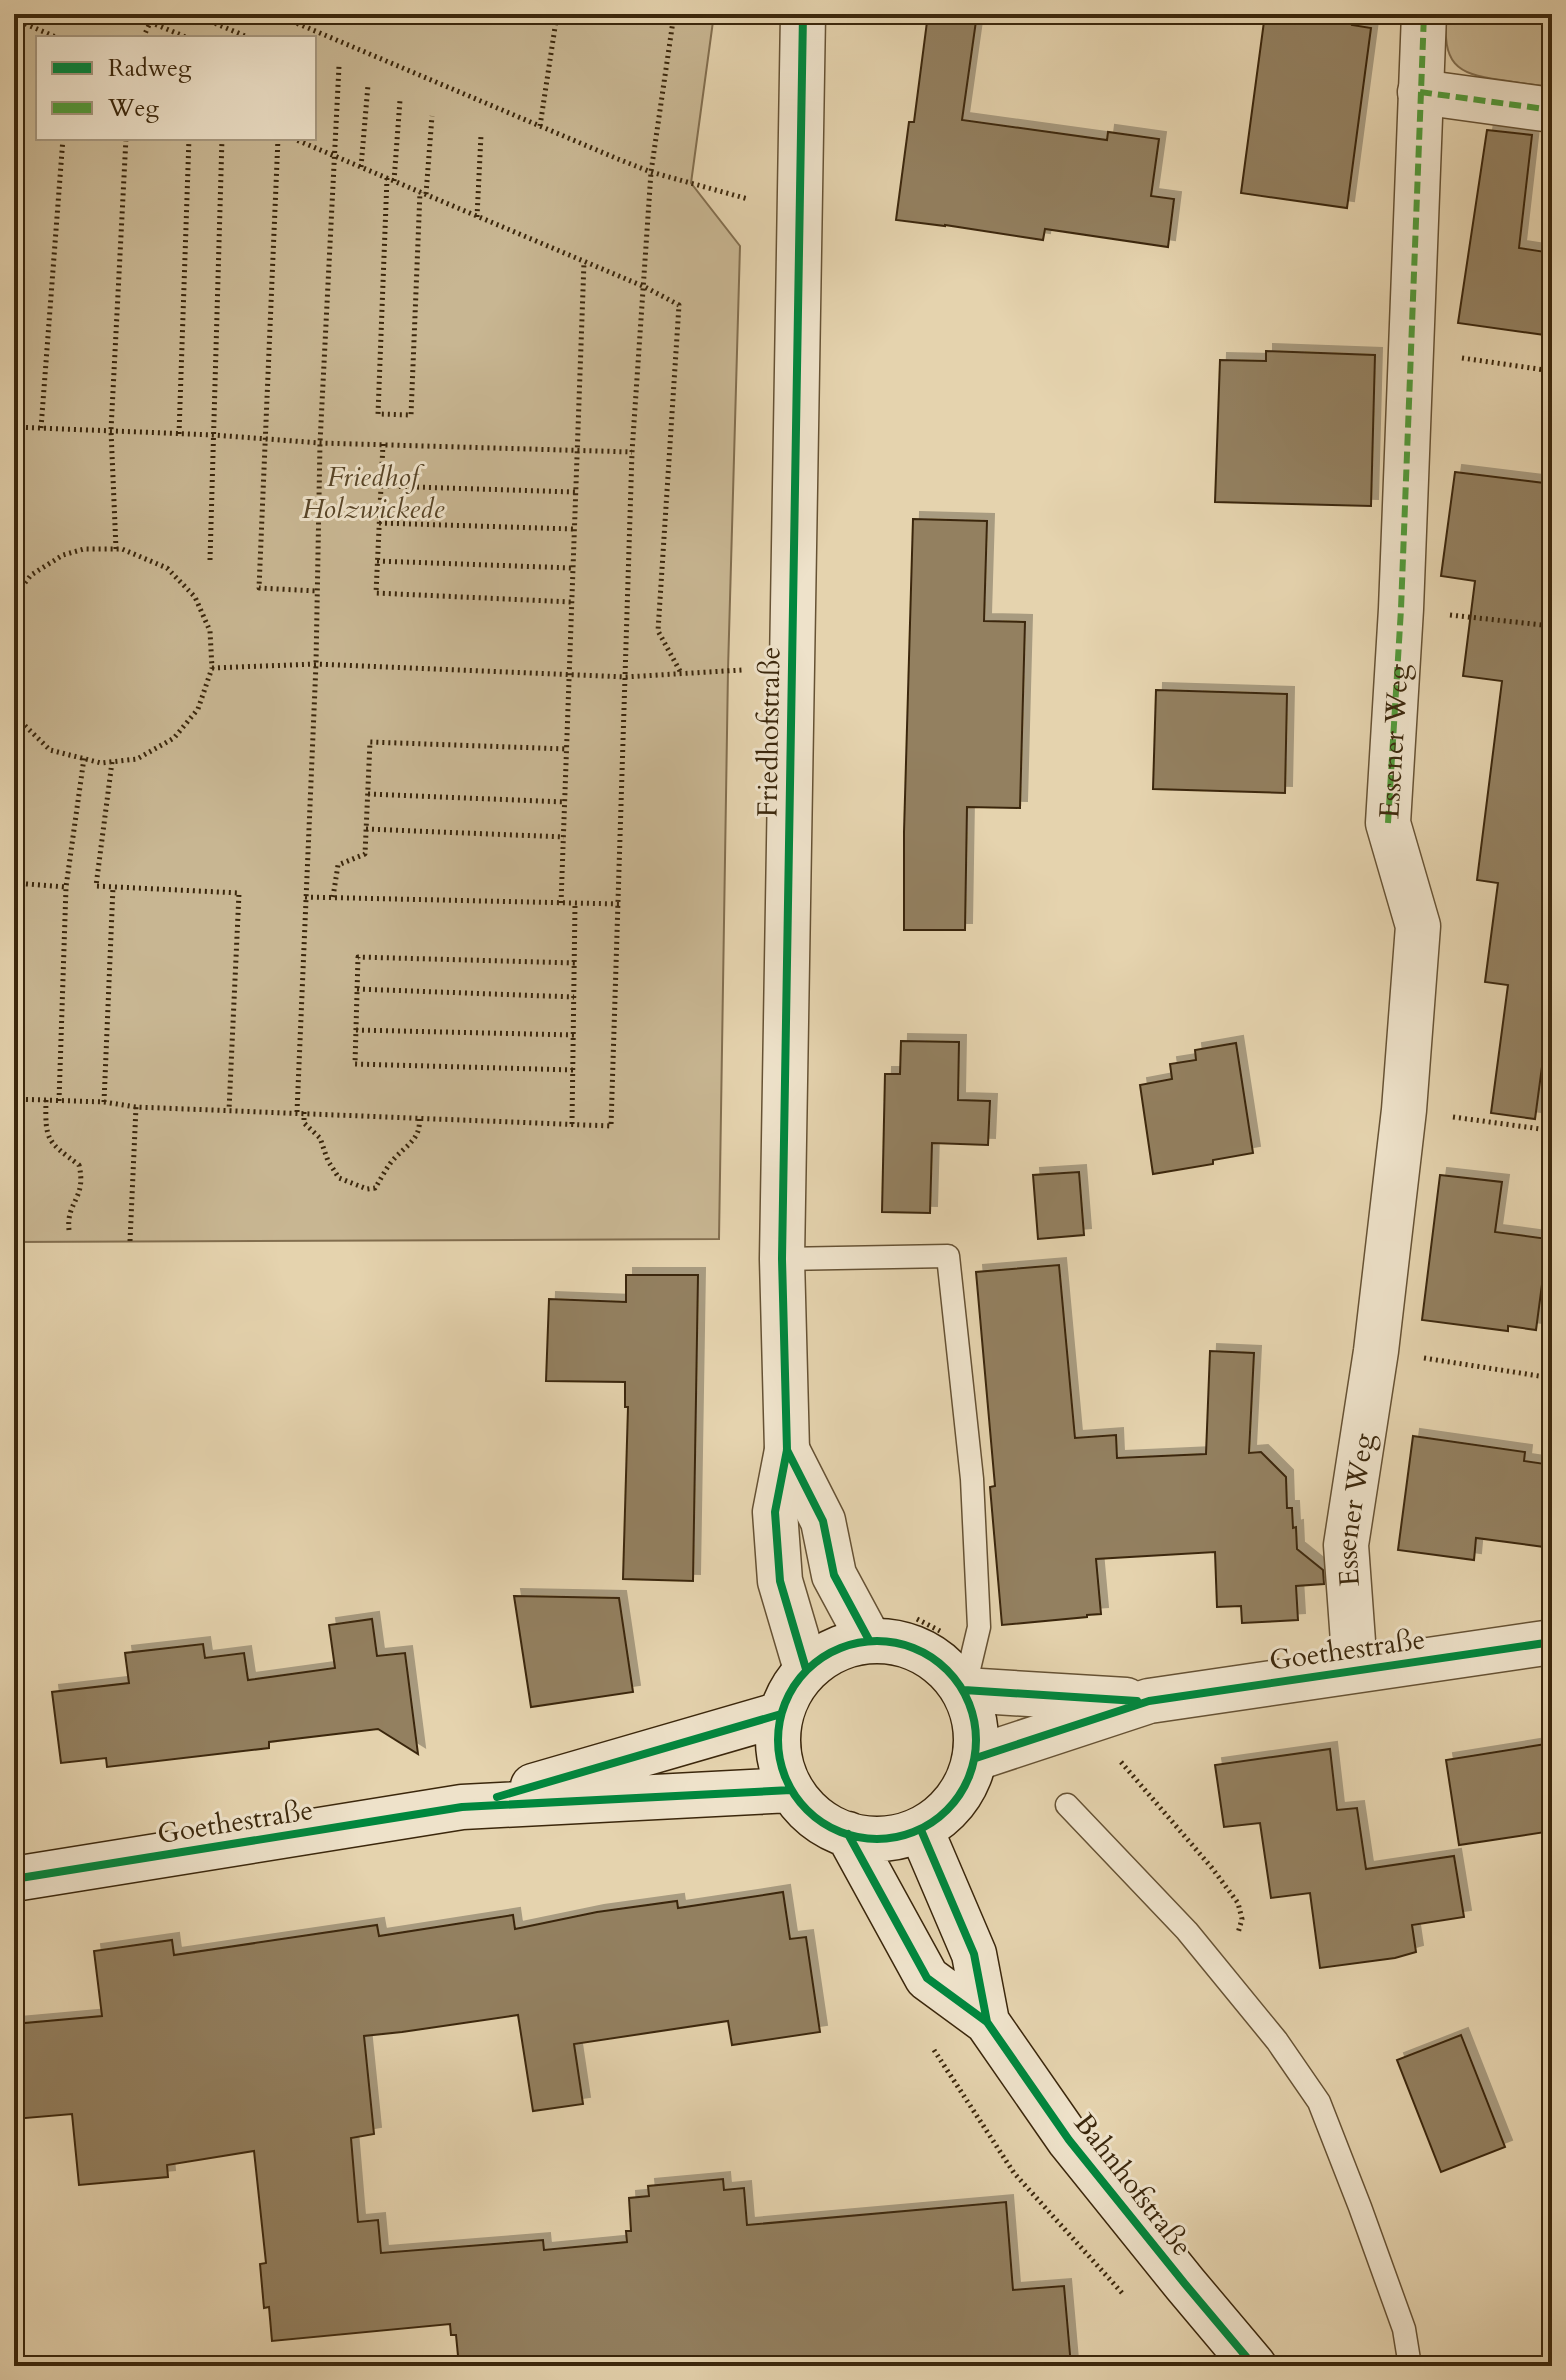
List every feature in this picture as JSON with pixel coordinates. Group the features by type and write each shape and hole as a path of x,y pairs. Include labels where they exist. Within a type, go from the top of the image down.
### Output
{"street":[{"name":"Friedhofstraße","path":"803,14 782,1259 787,1450 775,1512 780,1581 806,1669"},
{"name":"Essener Weg","path":"1355,1669 1346,1545 1376,1351 1404,1110 1418,926 1388,823 1401,609 1424,14"},
{"path":"1420,92 1552,110"},
{"name":"Friedhofstraße","path":"787,1450 823,1521 834,1575 869,1640"},
{"path":"869,1640 907,1644 940,1661 964,1690 977,1726 976,1758 966,1787 946,1812 921,1830 891,1839 861,1838 848,1834 809,1813 791,1790 780,1763 777,1730 786,1696 806,1669 835,1650 869,1640"},
{"name":"Goethestraße","path":"976,1758 1149,1701 1552,1642"},
{"name":"Goethestraße","path":"964,1690 1149,1701"},
{"name":"Goethestraße","path":"462,1807 781,1714"},
{"name":"Goethestraße","path":"14,1879 462,1807 791,1790"},
{"name":"Bahnhofstraße","path":"921,1830 974,1954 987,2022"},
{"name":"Bahnhofstraße","path":"848,1834 927,1978 987,2022 1069,2140 1254,2366"}],"lane":[{"path":"782,1259 948,1256 972,1479 979,1627 964,1690"},
{"path":"1067,1805 1187,1931 1277,2041 1319,2102 1404,2329 1410,2366"}],"path":[{"path":"138,14 184,36"},
{"path":"193,14 245,36"},
{"path":"275,14 651,172 800,213"},
{"path":"540,126 557,14"},
{"path":"15,1242 15,1099 104,1102 136,1107 611,1126 632,452 651,172 674,14"},
{"path":"14,60 15,20 53,36"},
{"path":"339,66 320,443 316,664 305,897 300,1112 304,1123 320,1138 328,1161 339,1178 367,1189 375,1188 392,1161 417,1136 419,1117"},
{"path":"361,167 368,85"},
{"path":"394,181 400,100"},
{"path":"387,178 378,414 411,415 423,193 432,116"},
{"path":"477,217 481,135"},
{"path":"41,428 63,140"},
{"path":"116,549 111,430 126,140"},
{"path":"179,434 189,140"},
{"path":"210,560 222,140"},
{"path":"278,140 259,588 317,591"},
{"path":"300,140 645,287 679,305 658,631 681,673"},
{"path":"561,903 584,262"},
{"path":"1409,351 1552,371"},
{"path":"14,427 214,435 320,443 632,452"},
{"path":"383,444 376,593 571,602"},
{"path":"381,486 575,492"},
{"path":"379,523 573,529"},
{"path":"14,597 31,575 63,555 84,549 122,549 167,568 195,597 210,631 212,668 198,709 174,738 137,759 101,763 50,750 14,715"},
{"path":"377,561 572,568"},
{"path":"1401,609 1552,626"},
{"path":"212,668 316,664 625,677 792,669"},
{"path":"333,897 338,865 365,854 370,742 567,749"},
{"path":"59,1101 66,887 84,758"},
{"path":"112,762 96,886 239,893 229,1110"},
{"path":"368,794 565,802"},
{"path":"366,829 564,837"},
{"path":"14,883 66,887"},
{"path":"104,1102 113,887"},
{"path":"305,897 619,904"},
{"path":"572,1124 575,904"},
{"path":"573,1070 355,1064 358,957 575,963"},
{"path":"357,989 574,997"},
{"path":"356,1030 574,1035"},
{"path":"1404,1110 1548,1130 1552,1097"},
{"path":"46,1100 47,1135 53,1147 79,1165 81,1176 81,1190 69,1213 69,1230"},
{"path":"130,1241 136,1107"},
{"path":"1376,1351 1552,1378"},
{"path":"1114,1753 1238,1903 1242,1919 1239,1932 1208,1957"}],"green space":[{"name":"Friedhof Holzwickede","path":"14,14 714,14 691,183 740,246 728,670 719,1239 14,1242"},
{"path":"1446,14 1552,14 1552,87 1485,77 1462,69 1450,55"}],"building":[{"path":"928,14 977,14 962,120 1107,140 1108,132 1159,139 1151,196 1174,199 1168,247 1045,229 1043,240 896,220 909,122 914,122"},
{"path":"1265,14 1354,14 1352,25 1371,28 1347,208 1241,193"},
{"path":"1487,130 1532,135 1519,248 1552,253 1552,336 1458,323"},
{"path":"1266,351 1375,355 1371,506 1215,502 1220,360 1266,361"},
{"path":"1455,472 1552,484 1552,992 1535,1119 1491,1113 1508,985 1485,982 1498,883 1477,880 1502,681 1463,676 1475,581 1441,576"},
{"path":"913,519 987,521 984,621 1025,622 1020,808 967,807 965,930 904,930"},
{"path":"1156,690 1287,694 1285,793 1153,789"},
{"path":"901,1041 959,1042 958,1100 990,1101 988,1145 932,1143 930,1213 882,1212 885,1074 900,1074"},
{"path":"1236,1043 1253,1153 1213,1160 1213,1164 1153,1174 1140,1085 1172,1079 1170,1064 1196,1060 1195,1050"},
{"path":"1079,1172 1084,1235 1038,1239 1033,1175"},
{"path":"1440,1175 1502,1182 1495,1232 1548,1239 1536,1330 1508,1326 1508,1331 1422,1320"},
{"path":"1059,1265 1075,1438 1116,1435 1117,1458 1206,1454 1210,1351 1254,1353 1249,1453 1261,1452 1286,1477 1287,1508 1292,1508 1297,1549 1323,1570 1324,1584 1296,1586 1298,1620 1242,1623 1241,1606 1217,1607 1215,1552 1096,1559 1101,1614 1002,1625 990,1487 995,1486 976,1272"},
{"path":"626,1275 698,1275 693,1581 623,1579 628,1407 625,1407 625,1382 546,1381 549,1299 626,1302"},
{"path":"1413,1436 1525,1452 1524,1461 1552,1465 1552,1548 1476,1538 1474,1560 1398,1550"},
{"path":"514,1596 619,1598 633,1692 531,1707"},
{"path":"372,1619 377,1656 405,1653 418,1754 378,1729 269,1742 269,1748 107,1767 106,1758 61,1763 52,1692 129,1683 125,1653 203,1644 205,1658 244,1653 248,1680 335,1668 329,1625"},
{"path":"1552,1743 1552,1831 1459,1845 1446,1760"},
{"path":"1330,1749 1337,1810 1357,1808 1366,1869 1454,1856 1464,1917 1412,1925 1416,1952 1395,1958 1320,1968 1310,1893 1271,1898 1260,1823 1224,1827 1215,1765"},
{"path":"783,1892 790,1939 806,1937 820,2032 732,2045 728,2021 574,2044 583,2104 533,2111 518,2015 364,2036 374,2134 351,2138 358,2222 378,2220 381,2253 543,2240 544,2250 627,2242 626,2231 631,2231 629,2198 649,2196 648,2186 723,2179 724,2190 744,2188 747,2225 1006,2202 1013,2290 1064,2286 1071,2366 545,2366 545,2362 459,2366 456,2335 451,2335 450,2324 272,2341 269,2307 264,2308 260,2264 266,2263 254,2151 167,2165 168,2177 79,2185 72,2114 14,2119 14,2024 102,2016 94,1951 172,1940 174,1955 377,1925 379,1936 513,1915 515,1929 597,1912 677,1901 678,1908"},
{"path":"1461,2035 1505,2147 1441,2172 1397,2060"}],"marked path":[{"path":"1388,823 1401,609 1424,14"},
{"path":"1420,92 1552,110"}],"cycle path":[{"path":"803,14 782,1259 787,1450 775,1512 780,1581 806,1669"},
{"path":"787,1450 823,1521 834,1575 869,1640"},
{"path":"877,1641 915,1648 947,1670 969,1702 976,1740 969,1778 947,1810 915,1832 877,1839 839,1832 807,1810 785,1778 778,1740 785,1702 807,1670 839,1648 877,1641"},
{"path":"976,1758 1149,1701 1552,1642"},
{"path":"964,1690 1137,1701"},
{"path":"497,1797 781,1714"},
{"path":"14,1879 462,1807 791,1790"},
{"path":"921,1830 974,1954 987,2022"},
{"path":"848,1834 927,1978 987,2022 1069,2140 1254,2366"}]}
